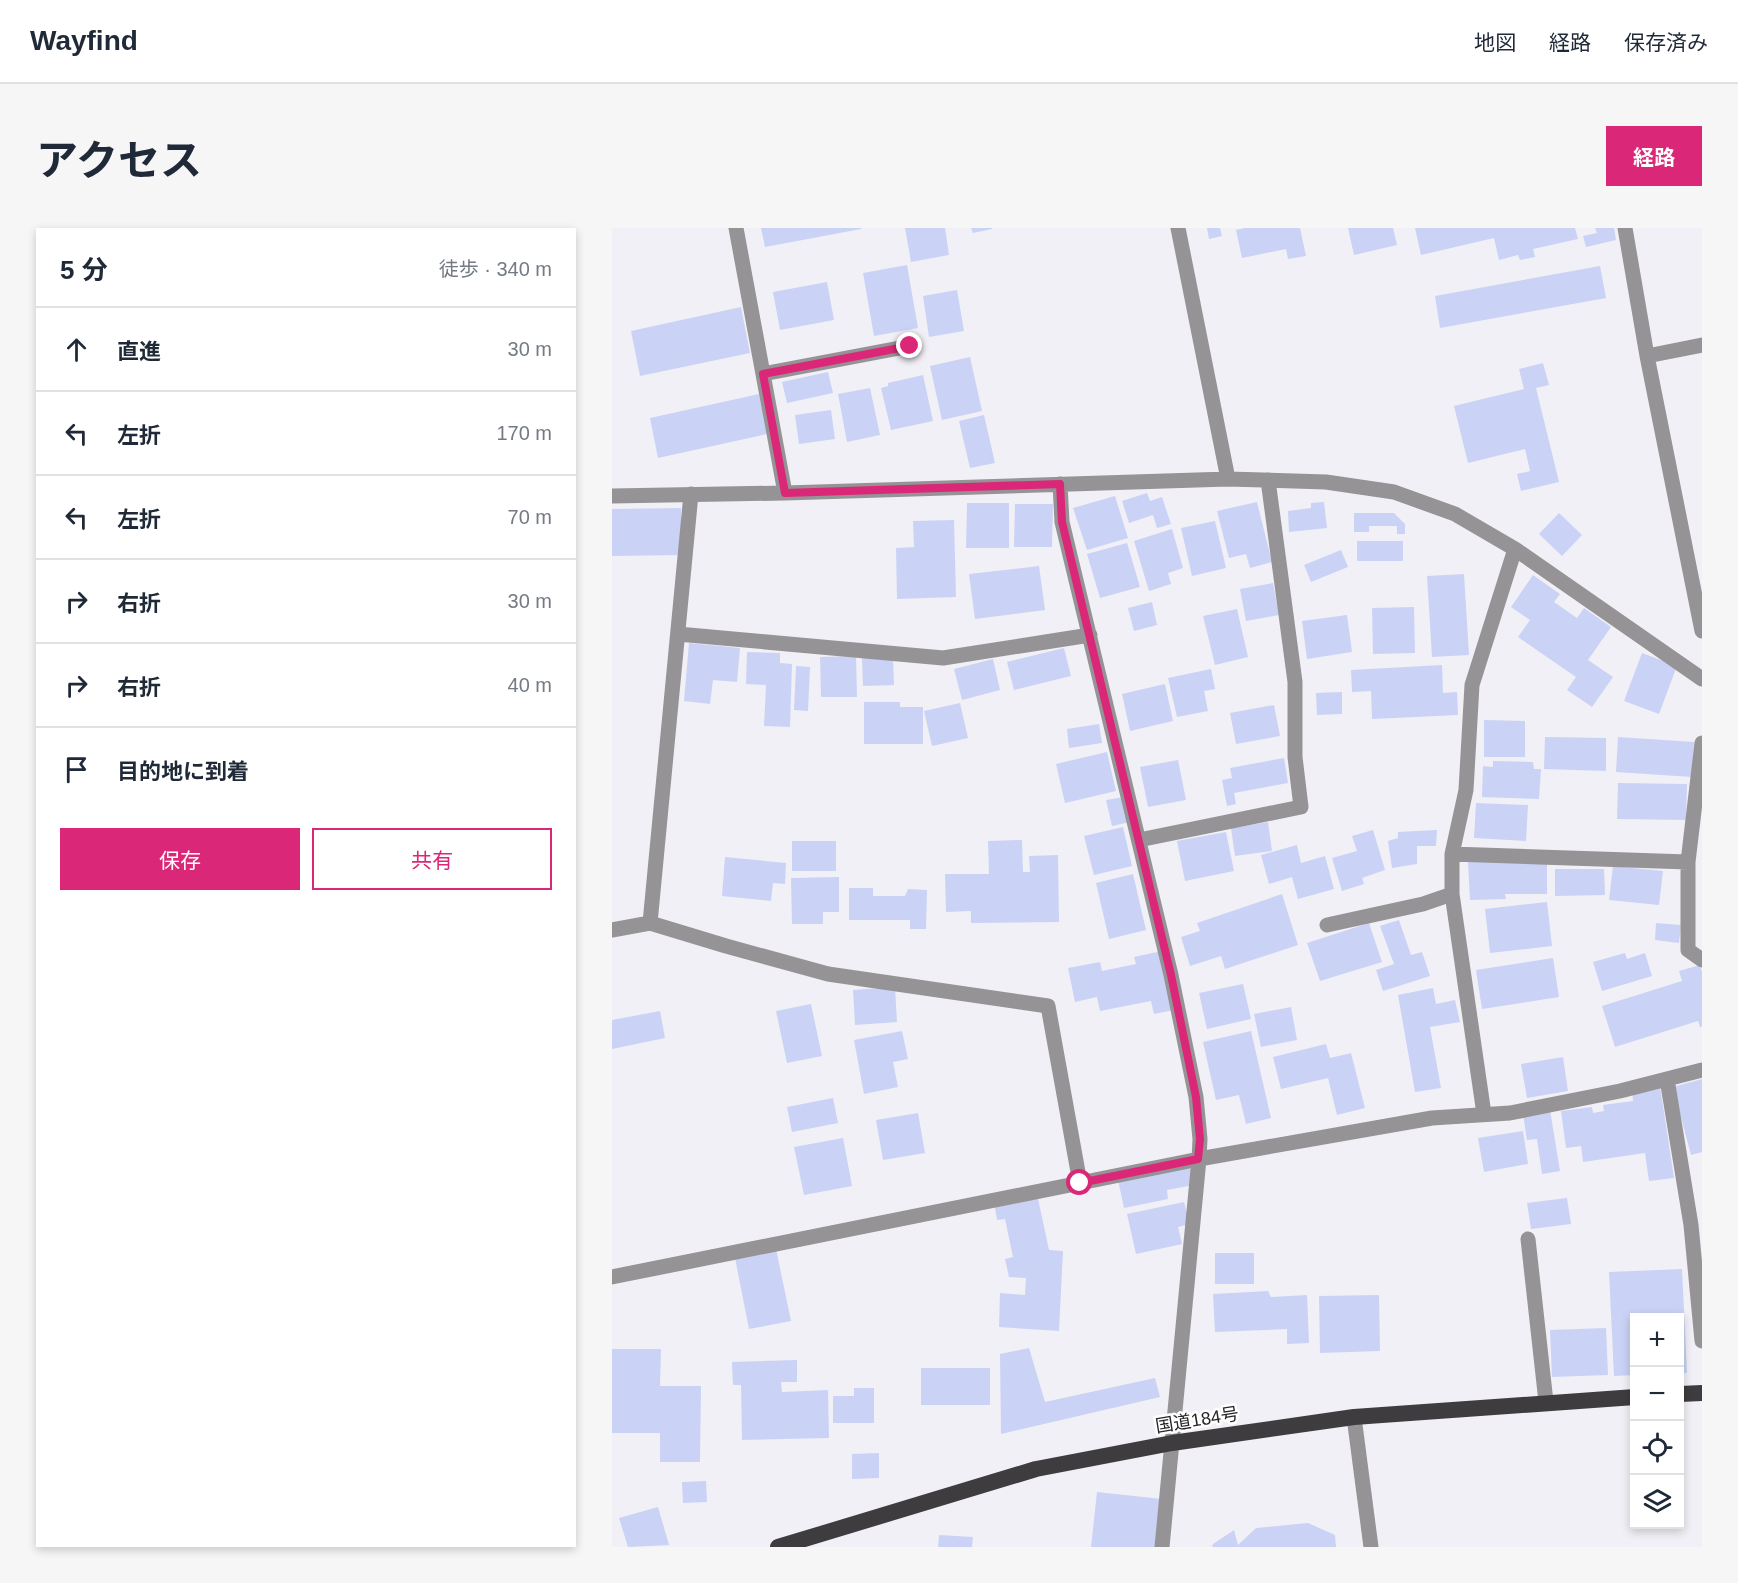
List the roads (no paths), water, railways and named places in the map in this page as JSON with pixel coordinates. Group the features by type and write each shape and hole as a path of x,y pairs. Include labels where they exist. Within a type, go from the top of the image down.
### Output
{"highway":[{"path":"1684,1394 1702,1393"},
{"name":"国道184号","path":"778,1547 1036,1469 1172,1443 1354,1417 1630,1397"}],"street":[{"path":"736,228 785,493"},
{"path":"1178,228 1228,479"},
{"path":"1625,228 1647,356 1702,631"},
{"path":"1647,356 1702,345"},
{"path":"763,374 910,346"},
{"path":"612,496 1228,479 1326,482 1394,492 1455,514 1515,549 1702,679"},
{"path":"1139,840 1301,807 1295,757 1295,682 1268,480"},
{"path":"1060,484 1062,522 1171,975 1196,1097 1200,1139 1162,1547"},
{"path":"650,923 691,494"},
{"path":"1484,1114 1452,894 1452,854 1466,790 1472,685 1515,549"},
{"path":"678,634 943,658 1090,635"},
{"path":"1702,743 1688,862 1688,950 1702,960"},
{"path":"1452,854 1688,862"},
{"path":"1327,925 1423,904 1452,894"},
{"path":"612,930 650,923 828,974 1048,1006 1080,1183"},
{"path":"612,1277 1198,1159 1432,1118 1510,1113 1620,1091 1702,1070"},
{"path":"1667,1079 1691,1225 1702,1341"},
{"path":"1528,1239 1546,1402"},
{"path":"1354,1417 1371,1547"}]}
